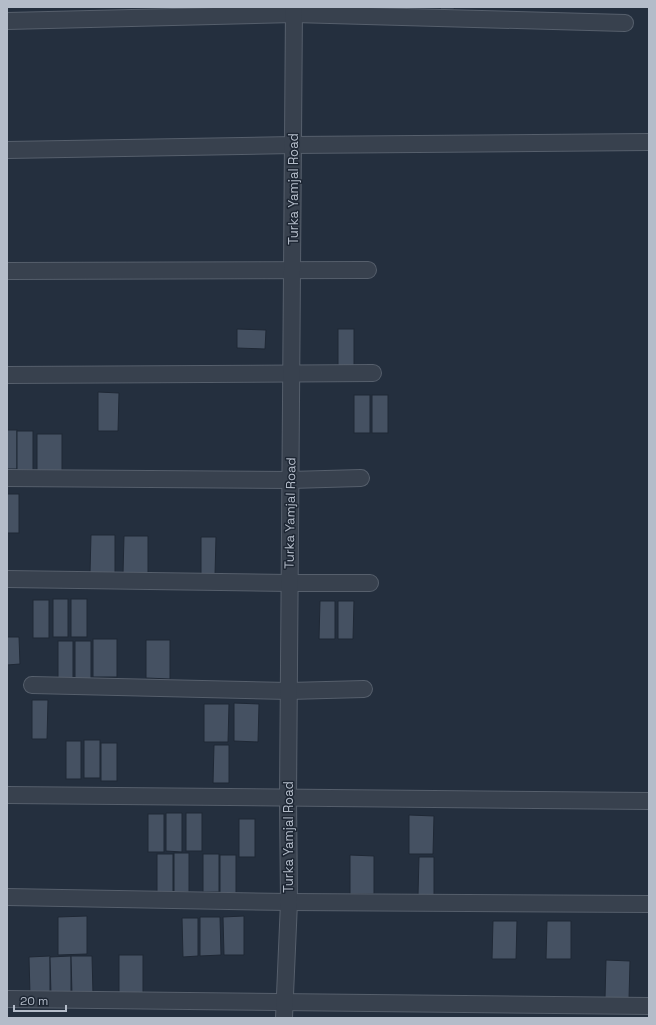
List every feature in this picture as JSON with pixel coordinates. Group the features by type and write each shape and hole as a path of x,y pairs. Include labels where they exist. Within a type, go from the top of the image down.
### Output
{"street":[{"path":"7,21 294,10 625,23"},
{"name":"Turka Yamjal Road","path":"284,1018 289,902 289,584 294,10"},
{"path":"7,150 293,145 649,142"},
{"path":"7,271 292,269 368,270"},
{"path":"7,375 373,373"},
{"path":"7,478 290,480 361,478"},
{"path":"7,579 289,584 370,583"},
{"path":"32,685 289,691 364,689"},
{"path":"7,795 649,800"},
{"path":"7,897 289,902 649,904"},
{"path":"7,999 649,1006"}],"building":[{"path":"441,7 455,7 454,9 440,9"},
{"path":"237,329 266,330 265,349 237,348"},
{"path":"338,329 354,329 354,368 338,368"},
{"path":"98,392 119,393 118,431 98,431"},
{"path":"354,395 370,395 370,433 354,433"},
{"path":"372,395 388,395 388,433 372,433"},
{"path":"7,430 17,430 17,469 7,469"},
{"path":"17,431 33,431 33,470 17,470"},
{"path":"37,434 62,434 62,472 37,472"},
{"path":"7,494 19,494 19,533 7,533"},
{"path":"91,535 115,535 115,573 90,573"},
{"path":"124,536 148,536 148,574 123,574"},
{"path":"201,537 216,537 215,575 201,575"},
{"path":"53,599 68,599 68,637 53,637"},
{"path":"71,599 87,599 87,637 71,637"},
{"path":"33,600 49,600 49,638 33,638"},
{"path":"320,601 335,601 335,639 319,639"},
{"path":"338,601 354,601 353,639 338,639"},
{"path":"7,637 19,637 20,664 7,665"},
{"path":"93,639 117,639 117,677 93,677"},
{"path":"146,640 170,640 170,679 146,678"},
{"path":"58,641 73,641 73,679 58,679"},
{"path":"75,641 91,641 91,679 75,680"},
{"path":"32,700 48,700 47,739 32,739"},
{"path":"234,703 259,704 258,742 234,741"},
{"path":"204,704 229,704 228,742 204,742"},
{"path":"84,740 100,740 100,778 84,778"},
{"path":"66,741 81,741 81,779 66,779"},
{"path":"101,743 117,743 117,781 101,781"},
{"path":"214,745 229,745 229,783 213,783"},
{"path":"166,813 182,813 182,852 166,851"},
{"path":"186,813 202,813 202,851 186,851"},
{"path":"148,814 164,814 164,852 148,852"},
{"path":"409,815 434,816 433,854 409,854"},
{"path":"239,819 255,819 255,857 239,857"},
{"path":"174,853 189,853 189,892 174,892"},
{"path":"157,854 173,854 173,892 157,892"},
{"path":"203,854 219,854 219,892 203,892"},
{"path":"220,855 236,855 236,893 220,893"},
{"path":"350,855 374,856 374,894 350,894"},
{"path":"419,857 434,857 434,895 418,895"},
{"path":"87,916 87,954 58,955 58,917"},
{"path":"244,916 244,955 224,955 223,917"},
{"path":"200,917 220,917 221,955 200,956"},
{"path":"182,918 198,918 198,956 183,957"},
{"path":"493,921 517,921 516,959 492,959"},
{"path":"547,921 571,921 571,959 546,959"},
{"path":"119,955 143,955 143,993 119,993"},
{"path":"50,956 50,995 30,995 29,957"},
{"path":"71,956 71,995 51,995 50,957"},
{"path":"71,956 92,956 93,994 72,995"},
{"path":"606,960 630,961 629,999 605,998"}]}
